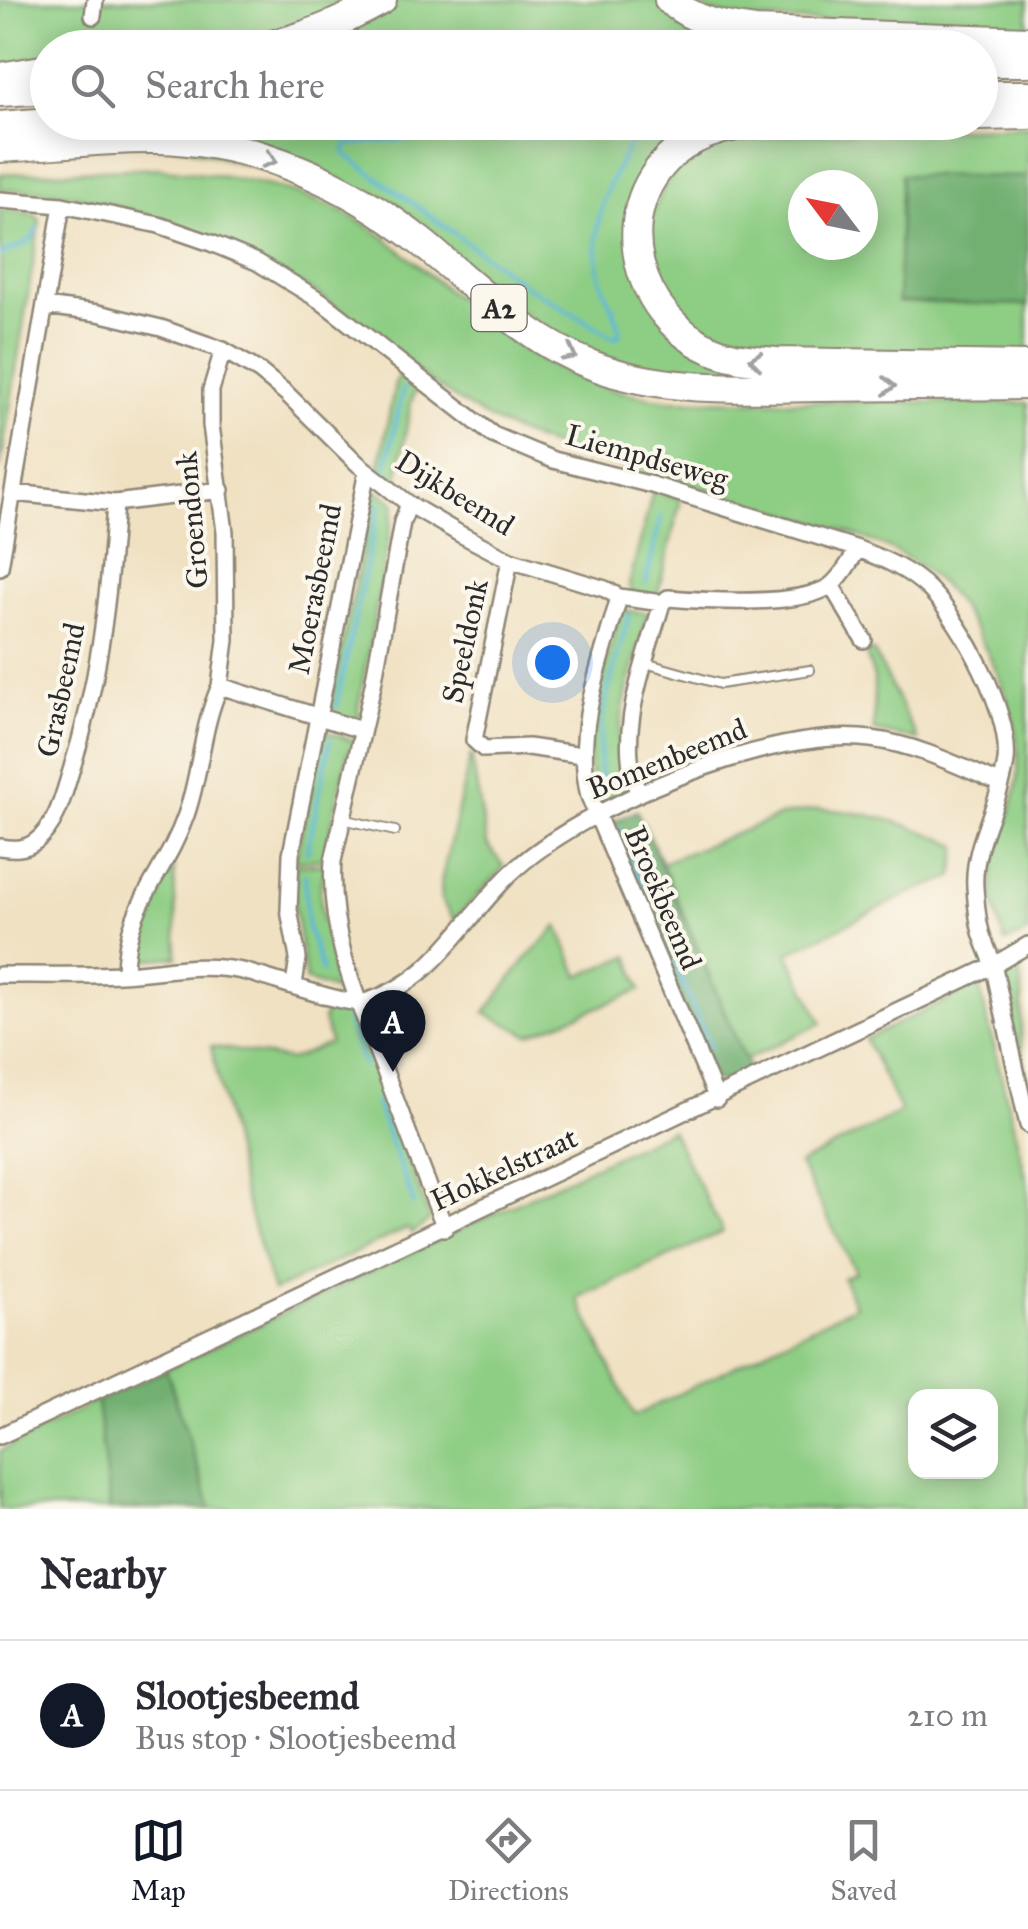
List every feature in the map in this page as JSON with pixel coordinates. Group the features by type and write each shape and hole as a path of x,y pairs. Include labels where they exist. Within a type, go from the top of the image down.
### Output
{"highway":[{"path":"319,30 382,0"},
{"path":"670,0 696,18 746,30"},
{"path":"998,40 1028,41"},
{"path":"998,62 1028,62"},
{"path":"0,77 30,73"},
{"path":"0,92 30,90"},
{"path":"998,96 1028,95"},
{"path":"998,116 1028,115"},
{"path":"0,126 30,124"},
{"name":"A2","path":"0,148 141,140"},
{"name":"A2","path":"167,140 270,158 322,179 372,206 522,326 560,350 620,374 712,388 1028,385"},
{"path":"695,140 673,155 648,190 637,227 640,274 661,312 676,328 716,352 742,359 1028,366"}],"street":[{"name":"Liempdseweg","path":"0,200 62,205 159,225 257,262 321,301 493,435 553,460 652,485 858,549 891,561 929,588 952,617 996,699 1006,761 974,882 981,931 994,965 999,1004 1028,1124"},
{"path":"0,567 62,205"},
{"name":"Dijkbeemd","path":"45,306 161,328 223,350 259,370 286,392 367,471 409,504 510,560 605,589 619,598 662,603 668,598 796,597 830,585"},
{"name":"Groendonk","path":"125,974 125,946 131,922 179,835 202,738 220,686 227,583 211,390 223,350"},
{"name":"Moerasbeemd","path":"294,985 298,958 289,910 291,854 367,471"},
{"path":"13,493 115,503 221,490"},
{"name":"Grasbeemd","path":"0,847 16,850 34,843 47,830 60,806 92,695 109,585 115,503"},
{"path":"409,504 402,522 373,685 333,861 331,891 339,940 359,1004 444,1228"},
{"path":"858,549 830,585 864,640"},
{"name":"Speeldonk","path":"510,560 474,740 484,749 528,747 582,754"},
{"name":"Broekbeemd","path":"619,598 586,726 582,754 586,785 717,1099"},
{"name":"Broekbeemd","path":"639,794 632,780 629,732 662,603"},
{"path":"220,686 362,730"},
{"name":"Bomenbeemd","path":"359,1004 389,994 419,977 514,870 597,813 706,768 791,742 869,738 924,750 1000,783"},
{"name":"Hokkelstraat","path":"0,1436 717,1099 1028,946"},
{"path":"0,976 125,974 198,966 241,970 359,1004"}],"lane":[{"path":"645,663 720,684 810,670"},
{"path":"342,820 395,831"}],"green space":[{"path":"0,0 358,0 283,30 30,30 30,66 0,69"},
{"path":"398,0 658,0 714,30 348,30"},
{"path":"689,0 1028,0 1028,28 745,19 710,12"},
{"path":"1028,126 1028,177 902,175 898,302 1028,305 1028,356 778,350 736,343 697,329 673,308 658,283 650,256 650,227 658,200 672,175 694,155 722,141 998,140 998,127"},
{"path":"159,140 687,140 631,227 694,347 1028,371 660,377 563,343 376,201"},
{"path":"157,168 266,185 319,201 386,239 464,304 541,360 568,374 631,394 668,400 1028,403 1028,933 1005,942 993,896 994,864 1016,790 1013,719 996,670 973,626 945,588 927,572 888,548 845,531 569,451 503,426 433,384 318,294 165,223 68,195 0,190 0,174"},
{"path":"901,175 1028,177 1028,305 898,302"},
{"path":"0,209 34,214 40,220 0,469"},
{"path":"402,371 418,384 396,485 378,472 395,384"},
{"path":"375,489 395,503 360,715 355,720 328,714"},
{"path":"653,490 681,499 657,597 631,593 629,585"},
{"path":"621,610 648,613 626,695 620,736 621,777 628,781 630,790 605,802 596,799 591,777 591,729"},
{"path":"874,652 918,740 874,731 874,678 866,653"},
{"path":"323,731 355,741 355,746 348,752 326,850 329,859 295,861"},
{"path":"471,754 487,844 504,867 454,920 442,901 441,882"},
{"path":"820,809 891,820 958,846 953,877 917,890 788,953 822,1023 745,1060 662,863 783,815"},
{"path":"637,811 750,1071 727,1082 716,1082 606,825"},
{"path":"643,822 662,863 615,835"},
{"path":"328,864 320,892 323,915 334,941 331,949 340,980 347,978 337,991 306,980 294,904 295,865"},
{"path":"174,869 177,957 140,960 134,951 141,930"},
{"path":"558,926 579,976 629,956 641,990 529,1035 485,1013 525,960"},
{"path":"1016,960 1022,998 1021,1042 1028,1110 999,967"},
{"path":"979,985 1028,1185 1028,1509 211,1509 166,1369 671,1130 723,1232 577,1298 634,1416 855,1306 843,1278 856,1272 799,1164 901,1112 865,1039"},
{"path":"326,1008 358,1013 430,1220 412,1234 408,1228 273,1291 243,1192 211,1046 290,1060 330,1043 323,1020"},
{"path":"166,1369 211,1509 110,1509 97,1401"},
{"path":"97,1401 110,1509 0,1509 0,1451"}],"waterway":[{"path":"398,140 349,144 345,154 525,285 613,337 619,336 619,329 602,284 596,244 608,187 633,140"},
{"path":"0,255 28,242 37,227"},
{"path":"385,472 403,389"},
{"path":"336,707 379,504"},
{"path":"646,582 661,516"},
{"path":"603,787 602,721 629,615"},
{"name":"Bomenbeemd","path":"307,852 330,740"},
{"path":"618,828 660,931"},
{"path":"305,875 307,925 322,971"},
{"path":"674,963 710,1047"},
{"path":"347,1018 364,1066"},
{"path":"376,1102 414,1204"}],"place":[{"name":"Slootjesbeemd","path":"393,1072"}]}
